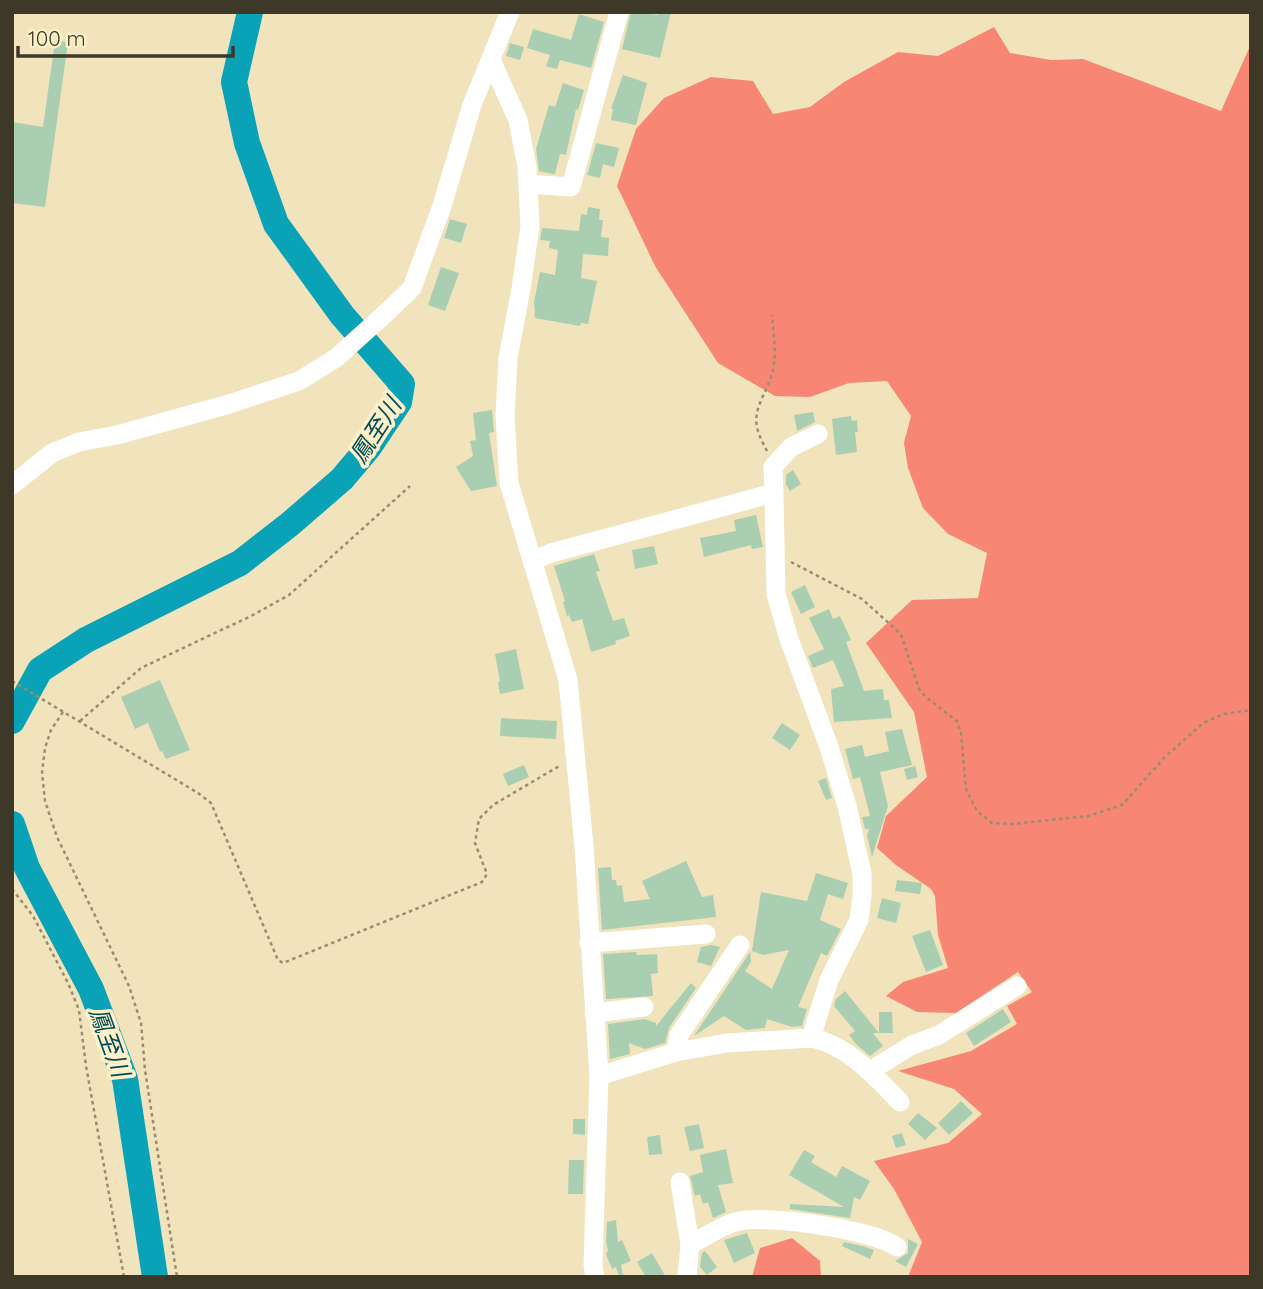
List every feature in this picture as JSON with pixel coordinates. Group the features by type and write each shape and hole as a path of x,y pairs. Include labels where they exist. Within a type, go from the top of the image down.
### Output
{"street":[{"path":"12,485 52,453 79,442 117,435 226,405 299,381 336,358 386,313 412,288 442,206 472,105 510,12"},
{"path":"528,184 571,187 619,12"},
{"path":"491,60 519,120 528,184 530,226 508,358 505,416 509,483 568,680 577,756 599,1076 593,1265 595,1277"},
{"path":"811,1038 829,980 859,920 862,896 862,874 830,747 776,594 773,467 791,447 818,434"},
{"path":"532,561 551,553 774,493"},
{"path":"589,943 706,934"},
{"path":"676,1052 679,1035 740,945"},
{"path":"870,1071 912,1045 939,1035 1017,986"},
{"path":"594,1013 644,1007"},
{"path":"599,1076 676,1052 727,1043 811,1038 826,1040 870,1071 900,1102"},
{"path":"680,1182 690,1245 687,1277"},
{"path":"690,1245 736,1222 761,1218 853,1231 888,1240 897,1247"}],"path":[{"path":"772,315 775,363 756,417 757,431 773,467"},
{"path":"80,722 141,668 289,595 410,486"},
{"path":"775,554 862,599 901,634 919,689 957,721 961,733 966,789 977,811 992,823 1013,824 1087,816 1122,805 1164,758 1203,723 1224,714 1251,710"},
{"path":"12,681 211,803 278,960 285,963 482,882 486,874 475,843 479,819 493,805 577,756"},
{"path":"63,712 51,730 45,748 42,773 45,801 57,837 129,986 141,1023 145,1070 177,1277"},
{"path":"12,889 33,916 79,1010 86,1066 124,1277"}],"shaded area":[{"path":"994,27 1010,53 1051,60 1083,59 1221,111 1251,44 1251,1277 908,1277 922,1242 894,1189 874,1161 948,1143 982,1114 954,1089 898,1071 971,1051 1017,1024 1007,1006 1032,992 1018,972 956,1013 917,1012 886,996 903,982 948,968 938,935 935,896 931,889 877,848 886,816 927,777 914,712 866,643 912,600 978,598 987,553 948,534 923,508 908,468 904,443 911,416 887,381 849,383 810,397 775,396 718,363 655,266 617,186 636,129 664,98 711,77 753,81 773,114 810,107 844,82 898,52 938,56"},
{"path":"792,1238 820,1261 821,1277 752,1277 760,1248"}],"building":[{"path":"631,12 658,15 658,12 671,12 660,58 622,49"},
{"path":"579,14 604,22 591,68 560,60 557,69 546,66 550,55 527,48 533,29 571,40"},
{"path":"55,41 68,42 45,207 12,203 12,122 43,127"},
{"path":"510,43 524,47 520,60 506,56"},
{"path":"623,75 647,83 636,125 611,120 611,109"},
{"path":"563,83 584,90 578,110 576,109 566,155 560,154 555,174 547,173 539,171 536,149 549,105 555,107"},
{"path":"596,143 619,148 614,167 603,164 600,178 587,175"},
{"path":"588,207 600,209 599,220 603,220 601,237 609,238 608,256 583,254 581,278 597,281 588,324 581,323 580,326 535,318 534,302 540,272 555,275 558,250 549,248 550,241 540,240 542,228 579,231 581,214 587,215"},
{"path":"450,219 467,224 461,243 444,238"},
{"path":"441,267 459,273 445,311 428,305"},
{"path":"492,410 494,432 489,433 497,486 471,491 456,467 473,456 470,441 476,440 473,413"},
{"path":"813,412 815,422 797,431 794,415"},
{"path":"851,416 852,421 857,420 857,452 836,455 832,419"},
{"path":"793,470 801,484 790,491 786,484 786,475"},
{"path":"756,515 763,547 752,549 751,545 704,557 700,538 736,531 734,520"},
{"path":"654,546 658,564 635,569 632,550"},
{"path":"594,554 600,571 596,572 613,621 624,618 630,636 591,652 582,619 572,622 569,615 567,616 554,566"},
{"path":"805,585 815,607 801,614 791,592"},
{"path":"829,609 833,619 840,616 851,640 846,642 864,691 883,689 884,700 889,700 892,718 834,722 831,689 844,686 833,660 813,668 808,656 824,649 809,618"},
{"path":"516,649 524,689 500,694 495,654"},
{"path":"160,680 190,750 166,759 162,751 160,752 148,723 135,729 121,697"},
{"path":"501,718 557,721 556,739 500,736"},
{"path":"782,723 800,735 790,750 772,738"},
{"path":"902,729 912,765 880,772 888,806 872,857 867,835 869,829 865,829 862,817 870,816 860,777 853,779 845,749 862,745 865,757 889,751 885,732"},
{"path":"524,765 529,777 508,786 503,774"},
{"path":"915,766 918,777 907,780 904,769"},
{"path":"826,778 832,798 826,800 818,781"},
{"path":"686,861 702,897 713,895 716,917 602,930 598,868 611,867 612,880 616,880 617,886 622,885 624,902 650,899 642,881"},
{"path":"816,873 848,883 843,899 828,894 820,920 841,929 827,956 821,953 798,1007 807,1009 802,1026 792,1027 767,1019 765,1028 746,1030 724,1016 694,1036 750,952 751,962 745,971 772,989 789,950 763,955 752,951 761,892 807,901"},
{"path":"897,880 922,883 920,894 895,891"},
{"path":"882,898 901,903 896,923 877,918"},
{"path":"930,930 943,965 926,972 912,936"},
{"path":"701,947 720,947 711,966 697,962"},
{"path":"636,952 637,955 657,954 658,973 651,974 653,996 606,999 603,954"},
{"path":"691,983 696,988 669,1028 665,1043 645,1049 629,1043 630,1054 610,1059 608,1024 645,1019 656,1023 656,1026"},
{"path":"845,991 879,1033 873,1033 883,1046 870,1056 849,1035 855,1031 834,1006 836,999"},
{"path":"1003,1009 1011,1022 974,1046 966,1033"},
{"path":"879,1012 892,1012 893,1033 879,1033"},
{"path":"961,1101 973,1113 949,1135 938,1123"},
{"path":"918,1113 937,1128 925,1140 908,1124"},
{"path":"573,1119 585,1119 585,1135 573,1134"},
{"path":"699,1124 704,1148 690,1151 684,1127"},
{"path":"902,1133 906,1145 896,1148 892,1136"},
{"path":"660,1135 662,1154 649,1155 647,1137"},
{"path":"726,1149 733,1183 718,1185 726,1212 713,1218 708,1202 703,1204 700,1194 695,1196 690,1176 703,1172 700,1155"},
{"path":"804,1150 815,1156 811,1162 836,1177 842,1166 870,1181 860,1200 854,1197 850,1218 790,1209 790,1204 844,1207 789,1175"},
{"path":"569,1160 584,1160 583,1194 568,1194"},
{"path":"616,1220 618,1242 622,1240 631,1261 621,1265 623,1275 619,1276 616,1267 612,1269 606,1254 607,1222"},
{"path":"747,1233 755,1253 734,1263 724,1240"},
{"path":"908,1239 918,1244 906,1267 895,1261 908,1253"},
{"path":"844,1242 874,1250 870,1259 842,1246"},
{"path":"705,1251 717,1267 707,1275 700,1267 702,1253"},
{"path":"652,1253 666,1277 646,1277 637,1262"}],"waterway":[{"name":"鳳至川","path":"12,721 40,670 86,640 240,563 290,524 342,479 369,447 399,402 402,384 342,315 276,224 247,143 234,82 250,12"},
{"name":"鳳至川","path":"12,824 27,868 91,989 125,1079 155,1277"}]}
